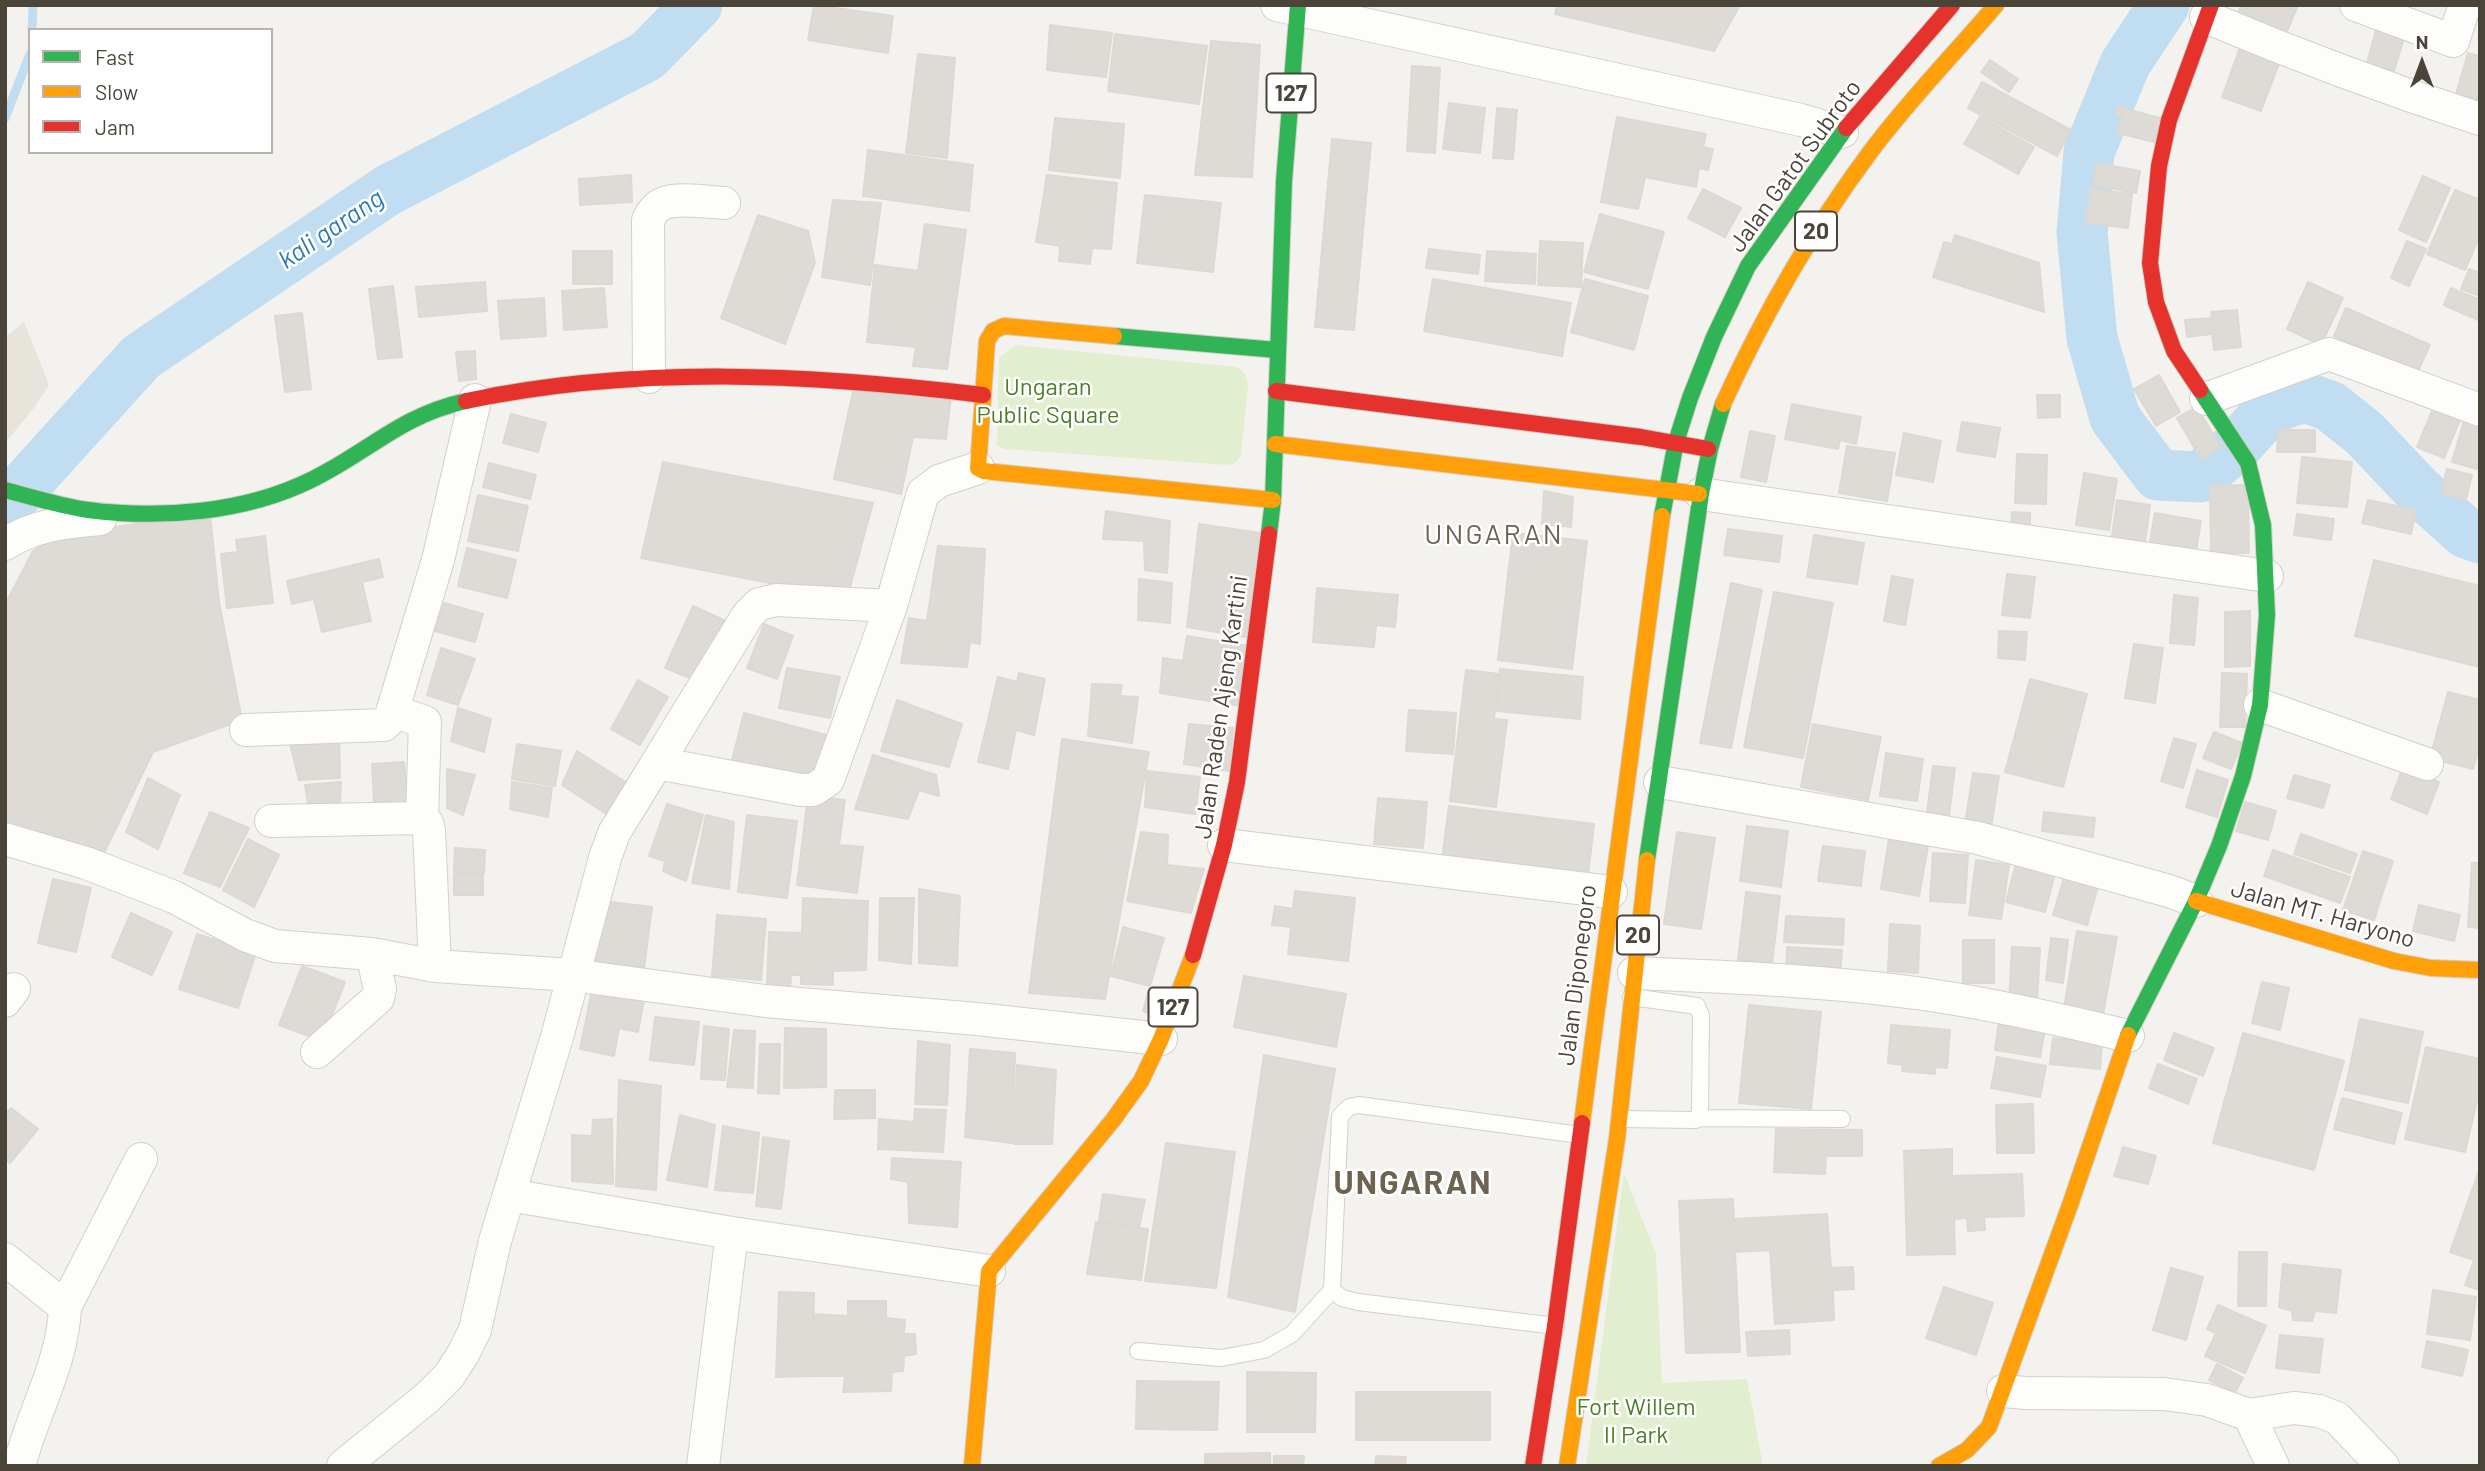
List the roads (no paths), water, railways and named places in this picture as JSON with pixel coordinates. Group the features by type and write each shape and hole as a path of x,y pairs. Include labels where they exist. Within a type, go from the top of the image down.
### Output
{"main road":[{"name":"Jalan Gatot Subroto","path":"1665,490 1676,442 1714,337 1748,266 1842,132 1952,5"},
{"name":"20","path":"1701,494 1722,407 1744,358 1808,243 1872,150 1996,5"},
{"name":"127","path":"1277,350 1291,6"},
{"path":"1938,1466 1966,1452 1989,1427 2128,1036 2196,901 2244,776 2260,705 2267,615 2267,576 2263,525 2248,463 2174,351 2155,302 2150,263 2159,166 2169,120 2209,11"},
{"path":"1273,500 984,471 978,468 987,341 993,330 1004,326 1277,350"},
{"name":"Jalan Raden Ajeng Kartini","path":"989,1270 1141,1081 1161,1040 1198,941 1224,845 1237,782 1273,500 1277,350"},
{"path":"5,490 86,510 160,512 226,505 258,498 308,481 334,468 402,424 435,409 535,388 595,379 736,375 916,386 983,395"},
{"path":"1276,391 1488,423 1676,442 1710,449"},
{"path":"1275,444 1484,461 1701,494"},
{"name":"Jalan Diponegoro","path":"1566,1466 1587,1333 1598,1137 1602,974 1665,490"},
{"name":"Jalan Diponegoro","path":"1533,1466 1555,1326 1598,1137 1619,1119 1642,895 1701,494"},
{"name":"Jalan MT. Haryono","path":"2196,901 2394,961 2431,968 2480,970"},
{"path":"972,1466 989,1270"}],"street":[{"path":"2356,5 2453,41 2465,5"},
{"path":"1291,6 1801,120 1842,132"},
{"path":"2209,11 2292,52 2423,101 2480,119"},
{"path":"649,377 648,220 654,209 671,201 724,203"},
{"path":"2213,408 2329,354 2480,410"},
{"path":"246,730 384,725 390,719 438,560 475,400"},
{"path":"657,763 801,790 813,790 828,780 891,606 923,493 939,481 978,468"},
{"path":"1701,494 2267,576"},
{"path":"5,544 24,532 44,526 160,512"},
{"path":"343,1466 428,1397 449,1376 475,1330 495,1241 557,1037 572,975 614,833 748,615 759,604 776,600 891,606"},
{"path":"2260,705 2427,764"},
{"path":"393,711 425,722 422,818"},
{"path":"1660,782 1978,838 2169,891 2196,901"},
{"path":"271,821 422,818 427,822 436,966"},
{"path":"5,839 86,863 174,897 245,934 275,946 372,954 436,966 572,975 765,1001 1060,1027 1161,1040"},
{"path":"1224,845 1611,892"},
{"path":"317,1052 378,998 380,989 372,954"},
{"path":"1633,985 1757,978 1918,993 2057,1018 2128,1036"},
{"path":"19,1466 58,1354 64,1330 65,1307 141,1159"},
{"path":"509,1195 732,1233 989,1270"},
{"path":"703,1466 732,1233"},
{"path":"5,1258 65,1307"},
{"path":"2003,1391 2164,1394 2207,1401 2249,1415 2294,1408 2329,1414 2345,1426 2383,1466"},
{"path":"2249,1415 2273,1466"}],"lane":[{"path":"1633,985 1697,1006 1701,1016 1700,1118"},
{"path":"1138,1351 1221,1358 1264,1350 1292,1334 1332,1290 1340,1116 1349,1107 1359,1105 1598,1137"},
{"path":"1619,1119 1842,1119"},
{"path":"1332,1290 1342,1298 1358,1302 1555,1326 1587,1333"}],"waterway":[{"path":"32,28 33,5"},
{"name":"kali garang","path":"5,507 141,357 388,190 647,56 697,5"},
{"path":"2164,5 2125,64 2089,152 2082,233 2092,338 2115,418 2158,475 2200,477 2237,446 2271,408 2304,397 2330,406 2365,434 2418,490 2466,533 2480,538"},
{"path":"5,118 28,59"}],"district":[{"name":"UNGARAN","path":"1494,535"},
{"name":"UNGARAN","path":"1413,1183"}],"park label":[{"name":"Ungaran Public Square","path":"1048,401"},
{"name":"Fort Willem II Park","path":"1636,1421"}]}
